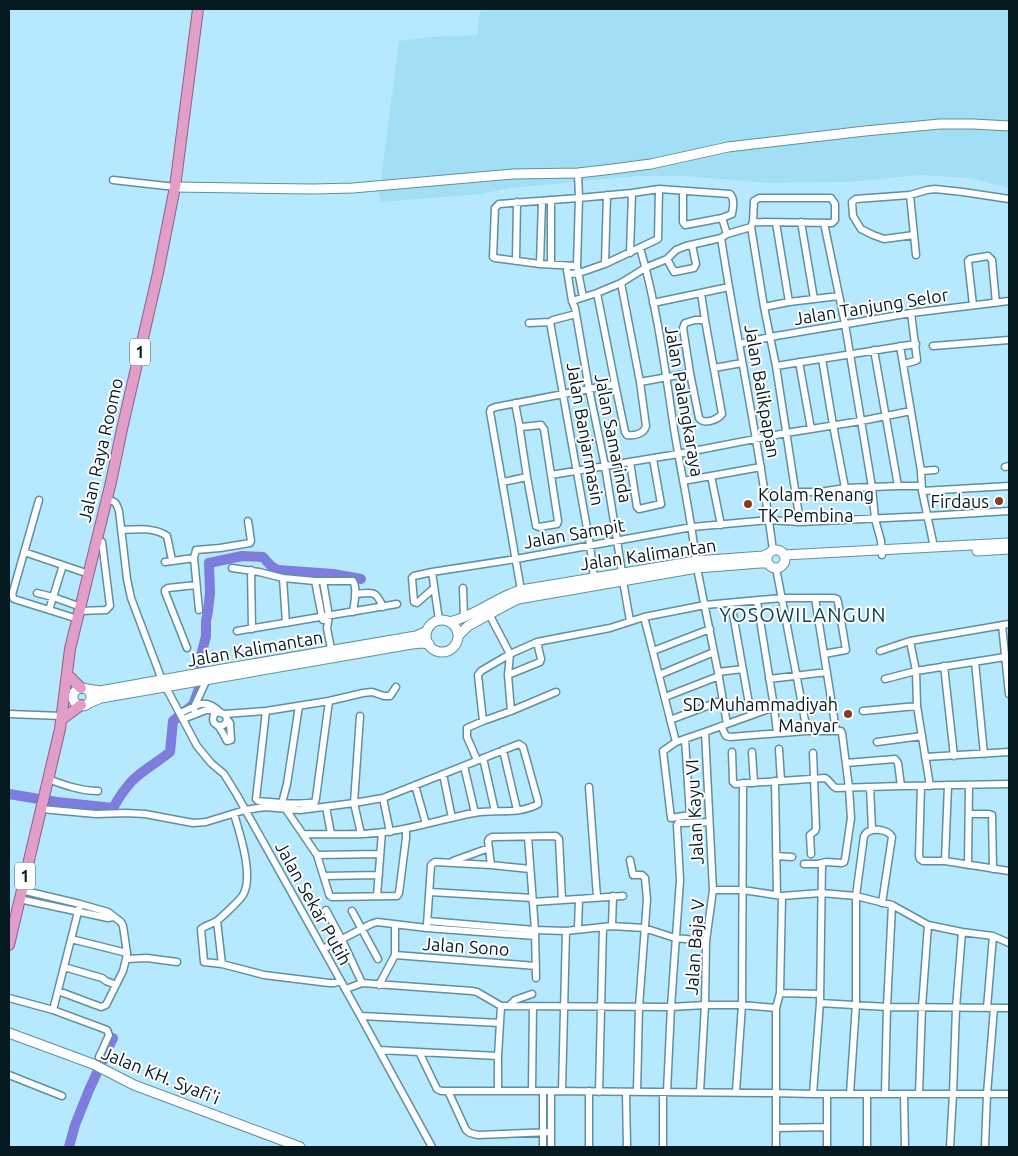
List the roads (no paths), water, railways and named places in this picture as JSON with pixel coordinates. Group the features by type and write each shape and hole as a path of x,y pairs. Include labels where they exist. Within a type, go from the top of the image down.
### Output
{"highway":[{"name":"Jalan Raya Roomo","path":"64,696 70,650 107,499 158,273 175,187 198,9"},
{"path":"67,674 81,689"},
{"name":"1","path":"9,945 12,915 20,895 42,808 62,718 64,696"},
{"path":"62,718 82,704"}],"main road":[{"path":"175,187 353,188 513,174 578,177 613,169 651,164 728,147 940,124 1009,126"},
{"path":"784,558 974,548 1009,543"},
{"path":"882,553 934,547 1009,550"},
{"path":"779,551 784,558 782,566 771,559 779,551"},
{"name":"Jalan Kalimantan","path":"450,622 464,618 521,590 554,589 696,564 760,563 771,559"},
{"name":"Jalan Kalimantan","path":"458,636 468,626 518,599 594,578 622,577"},
{"path":"439,620 450,622 457,630 458,636 455,646 447,651 437,651 429,644 426,635 430,626 439,620"},
{"name":"Jalan Kalimantan","path":"64,696 82,704 164,684 332,654 416,636 427,631"},
{"name":"Jalan Kalimantan","path":"332,654 412,644 429,644"},
{"name":"Jalan Kalimantan","path":"64,696 81,689 100,691 164,684"},
{"path":"81,689 89,691 91,697 82,704 74,698 81,689"},
{"name":"Jalan KH. Syafi'i","path":"9,1033 96,1061 106,1070 134,1085 300,1147"}],"street":[{"path":"578,177 577,266 583,297"},
{"path":"113,180 175,187"},
{"path":"568,274 579,273 605,264 658,238 659,189"},
{"path":"577,266 540,264 495,258 492,255 495,208 498,204 607,196 659,189 730,194 734,203 732,214 722,218 685,225 683,222 683,191"},
{"path":"914,235 884,239 861,229 853,216 852,202 854,200 910,196 927,190 963,192 1009,199"},
{"path":"630,253 632,193"},
{"path":"605,264 607,196"},
{"path":"910,196 916,255"},
{"path":"572,301 621,283 645,268 667,259 676,250 720,238 752,224 832,223 835,220 835,204 831,198 759,198 754,201 752,224 800,522"},
{"path":"551,200 551,264"},
{"path":"540,264 542,201"},
{"path":"516,261 517,202"},
{"path":"722,218 727,234"},
{"path":"801,222 814,299"},
{"path":"776,223 789,302"},
{"path":"824,223 844,324 882,553"},
{"name":"Jalan Balikpapan","path":"720,238 762,467 769,520 771,559 782,598 807,732"},
{"path":"667,259 674,272 694,268 696,264 692,245"},
{"name":"Jalan Palangkaraya","path":"640,248 653,303 692,527 696,564 719,674 724,725"},
{"path":"973,305 968,261 988,256 992,260 996,303"},
{"name":"Jalan Samarinda","path":"566,265 605,466 630,621"},
{"path":"597,293 625,432 627,435 630,435 642,432 646,430 646,426 640,382 621,283"},
{"path":"653,303 729,288"},
{"path":"701,293 722,414 719,418 705,422 699,418 683,326 685,323 694,320 705,320"},
{"path":"764,307 839,296"},
{"name":"Jalan Tanjung Selor","path":"739,344 911,313 1009,301"},
{"path":"529,323 550,322 575,311"},
{"path":"904,364 917,360 911,313"},
{"name":"Jalan Banjarmasin","path":"550,322 590,545 594,578"},
{"path":"933,346 1009,340"},
{"path":"776,366 916,344"},
{"path":"900,346 921,471 922,489 934,547"},
{"path":"874,350 898,486"},
{"path":"822,359 845,488"},
{"path":"799,362 811,430"},
{"path":"714,368 742,363"},
{"path":"640,382 690,373"},
{"path":"521,590 491,409 615,384"},
{"path":"515,403 536,526 557,524 543,426 522,427 520,429"},
{"path":"551,475 678,454 911,411"},
{"path":"630,462 637,507 639,509 661,504 653,458"},
{"path":"683,481 762,467"},
{"path":"921,471 935,470"},
{"path":"503,482 527,476"},
{"path":"711,476 720,525"},
{"path":"796,492 898,486 922,489 1009,486"},
{"name":"Jalan Sekar Putih","path":"107,499 117,503 131,598 164,684 197,746 211,764 224,774 245,810 432,1147"},
{"path":"39,500 12,595 14,599 49,610 80,613 106,610 110,606 102,542 96,542"},
{"name":"Jalan Sampit","path":"434,588 417,604 414,602 412,578 414,576 692,527 769,520 800,522 1009,511"},
{"path":"199,610 194,558 196,550 250,543 248,521"},
{"path":"121,530 152,530 162,533 167,536 169,561 194,558"},
{"path":"24,552 89,574"},
{"path":"49,610 63,565"},
{"path":"232,568 251,570 283,578 352,582 355,585 354,612"},
{"path":"251,570 252,629"},
{"path":"432,572 439,620"},
{"path":"283,578 286,623"},
{"path":"315,581 325,617 332,654"},
{"path":"324,581 325,617"},
{"path":"187,648 165,590 196,585"},
{"path":"463,588 464,618"},
{"path":"37,593 53,597 80,613"},
{"path":"355,594 375,594 383,606"},
{"path":"483,721 478,675 480,671 510,654 538,642 610,628 644,617 705,604 782,598 837,599 846,650 824,654"},
{"path":"815,598 836,730"},
{"path":"757,601 777,733"},
{"path":"731,602 751,715"},
{"path":"237,631 397,604"},
{"path":"489,614 510,654 508,675 511,711"},
{"path":"644,617 676,742"},
{"path":"880,651 910,641 1006,624 1005,657 1009,694"},
{"path":"653,651 710,629"},
{"path":"910,641 916,671 917,706 930,786"},
{"path":"508,675 540,662 538,642"},
{"path":"659,674 714,652"},
{"path":"885,679 916,671 1005,657"},
{"path":"975,662 984,754"},
{"path":"944,666 954,756"},
{"path":"665,698 719,674 743,669"},
{"path":"769,679 827,672"},
{"path":"195,710 206,677"},
{"path":"181,716 195,710 209,710 222,715 230,723 231,740 227,741 213,721 213,717 222,715 299,706 367,693 390,696 396,688"},
{"path":"495,811 480,759 467,737 467,728 556,692"},
{"path":"670,720 723,700"},
{"path":"42,808 96,814 145,814 193,823 206,822 245,810 315,802 329,701"},
{"path":"299,706 283,805 317,856 330,896 397,896 399,893 406,829"},
{"path":"863,711 917,706"},
{"path":"685,739 690,815 672,818 670,816 662,752 676,742 774,707"},
{"path":"266,711 256,799 258,801 300,810 383,798 519,744 521,744 538,801 536,806 527,809 475,813 390,832 303,834"},
{"path":"9,714 62,718"},
{"path":"218,726 224,724 222,715"},
{"path":"360,716 354,803 361,834"},
{"path":"724,725 726,736 836,730 842,733 851,818 845,859 842,863 804,864"},
{"name":"Jalan Kayu VI","path":"705,732 713,890"},
{"path":"877,742 922,736"},
{"path":"776,1147 776,1008 780,993 780,895 776,856 779,749"},
{"path":"503,750 517,810"},
{"path":"732,752 734,783 815,778 827,779 836,788 1009,784"},
{"path":"752,752 754,783"},
{"path":"925,757 1009,752"},
{"path":"811,854 810,835 816,828 813,753"},
{"path":"846,763 895,759 898,763 901,786"},
{"path":"464,766 475,813"},
{"path":"443,774 452,818"},
{"path":"48,779 90,791 98,791"},
{"path":"736,1092 742,1005 743,783"},
{"path":"415,785 426,824"},
{"path":"945,861 948,785"},
{"path":"968,865 969,785"},
{"path":"921,786 920,859 923,861 945,861 1009,871"},
{"path":"589,787 597,897"},
{"path":"870,787 872,829"},
{"path":"383,798 390,832"},
{"path":"326,806 331,834"},
{"path":"234,814 241,836 247,881 243,896 217,921 201,929 204,962 222,964 264,976 334,984 341,981"},
{"path":"968,814 992,815 993,869"},
{"path":"663,1147 680,880 677,826 678,823 709,822"},
{"path":"850,1094 856,1004 856,896 864,836 867,831 872,829 892,834 882,903"},
{"path":"377,896 382,832"},
{"path":"491,865 488,841 492,837 556,836 559,839 562,900"},
{"path":"528,837 535,933 536,978"},
{"path":"450,862 489,848"},
{"path":"317,856 380,854"},
{"path":"776,856 792,857"},
{"path":"630,860 633,875 642,875 644,878 647,899 639,1007 637,1092"},
{"path":"428,924 432,863 450,862 530,869"},
{"path":"813,1094 820,1002 820,893 822,863"},
{"path":"324,876 379,876"},
{"path":"713,890 743,890 780,895 820,893 856,896 892,905 928,925 993,936 1009,942"},
{"name":"Jalan Baja V","path":"700,1092 705,1005 706,941 713,890"},
{"path":"430,892 533,900 623,896"},
{"path":"20,895 49,897 108,912 118,919 123,926 127,956 123,971 106,1005 101,1007 58,991"},
{"path":"20,895 47,905 108,918 114,917"},
{"path":"612,926 613,896"},
{"path":"47,905 49,897"},
{"path":"578,929 579,899"},
{"path":"66,909 67,901"},
{"path":"53,1010 80,904"},
{"path":"885,1094 892,905"},
{"path":"326,910 362,983"},
{"path":"352,911 378,959"},
{"path":"217,921 222,964"},
{"path":"323,949 377,922 395,925 428,924 535,933 612,926 644,928 675,938 706,941"},
{"path":"375,984 395,955 395,925"},
{"path":"920,1094 922,1007 928,925"},
{"path":"599,1092 603,927"},
{"path":"562,1091 566,931"},
{"path":"950,1147 956,1008 962,932"},
{"path":"985,1147 993,936"},
{"path":"71,939 127,956 177,962"},
{"name":"Jalan Sono","path":"395,955 536,966"},
{"path":"64,967 102,978 106,981 117,982"},
{"path":"346,990 362,983 472,991 478,992 501,1006 671,1007 742,1005 776,1008"},
{"path":"780,993 820,994"},
{"path":"509,1006 515,1000 532,994"},
{"path":"9,998 53,1010 107,1030 109,1035 96,1061"},
{"path":"820,1002 887,1007 1009,1008"},
{"path":"498,1092 501,1006"},
{"path":"532,1091 533,1006"},
{"path":"357,1010 500,1023"},
{"path":"379,1050 498,1056"},
{"path":"419,1052 438,1090 441,1091 1009,1094"},
{"path":"9,1074 62,1096"},
{"path":"448,1091 466,1130 470,1133 478,1135 551,1132"},
{"path":"543,1091 543,1147"},
{"path":"551,1091 551,1147"},
{"path":"589,1091 589,1147"},
{"path":"626,1092 627,1147"},
{"path":"827,1094 827,1147"},
{"path":"867,1094 867,1147"},
{"path":"904,1094 905,1147"},
{"path":"776,1128 827,1127"}],"waterway":[{"path":"9,794 57,802 113,808 135,778 170,752 173,721 193,705 200,686 201,656 206,636 210,593 209,563 242,556 263,557 271,566 278,570 333,574 361,579"},
{"path":"69,1147 75,1125 89,1090 113,1038"}],"place":[{"name":"Firdaus","path":"999,501"},
{"name":"Kolam Renang TK Pembina","path":"748,504"},
{"name":"SD Muhammadiyah Manyar","path":"848,714"}],"district":[{"name":"YOSOWILANGUN","path":"803,614"}]}
